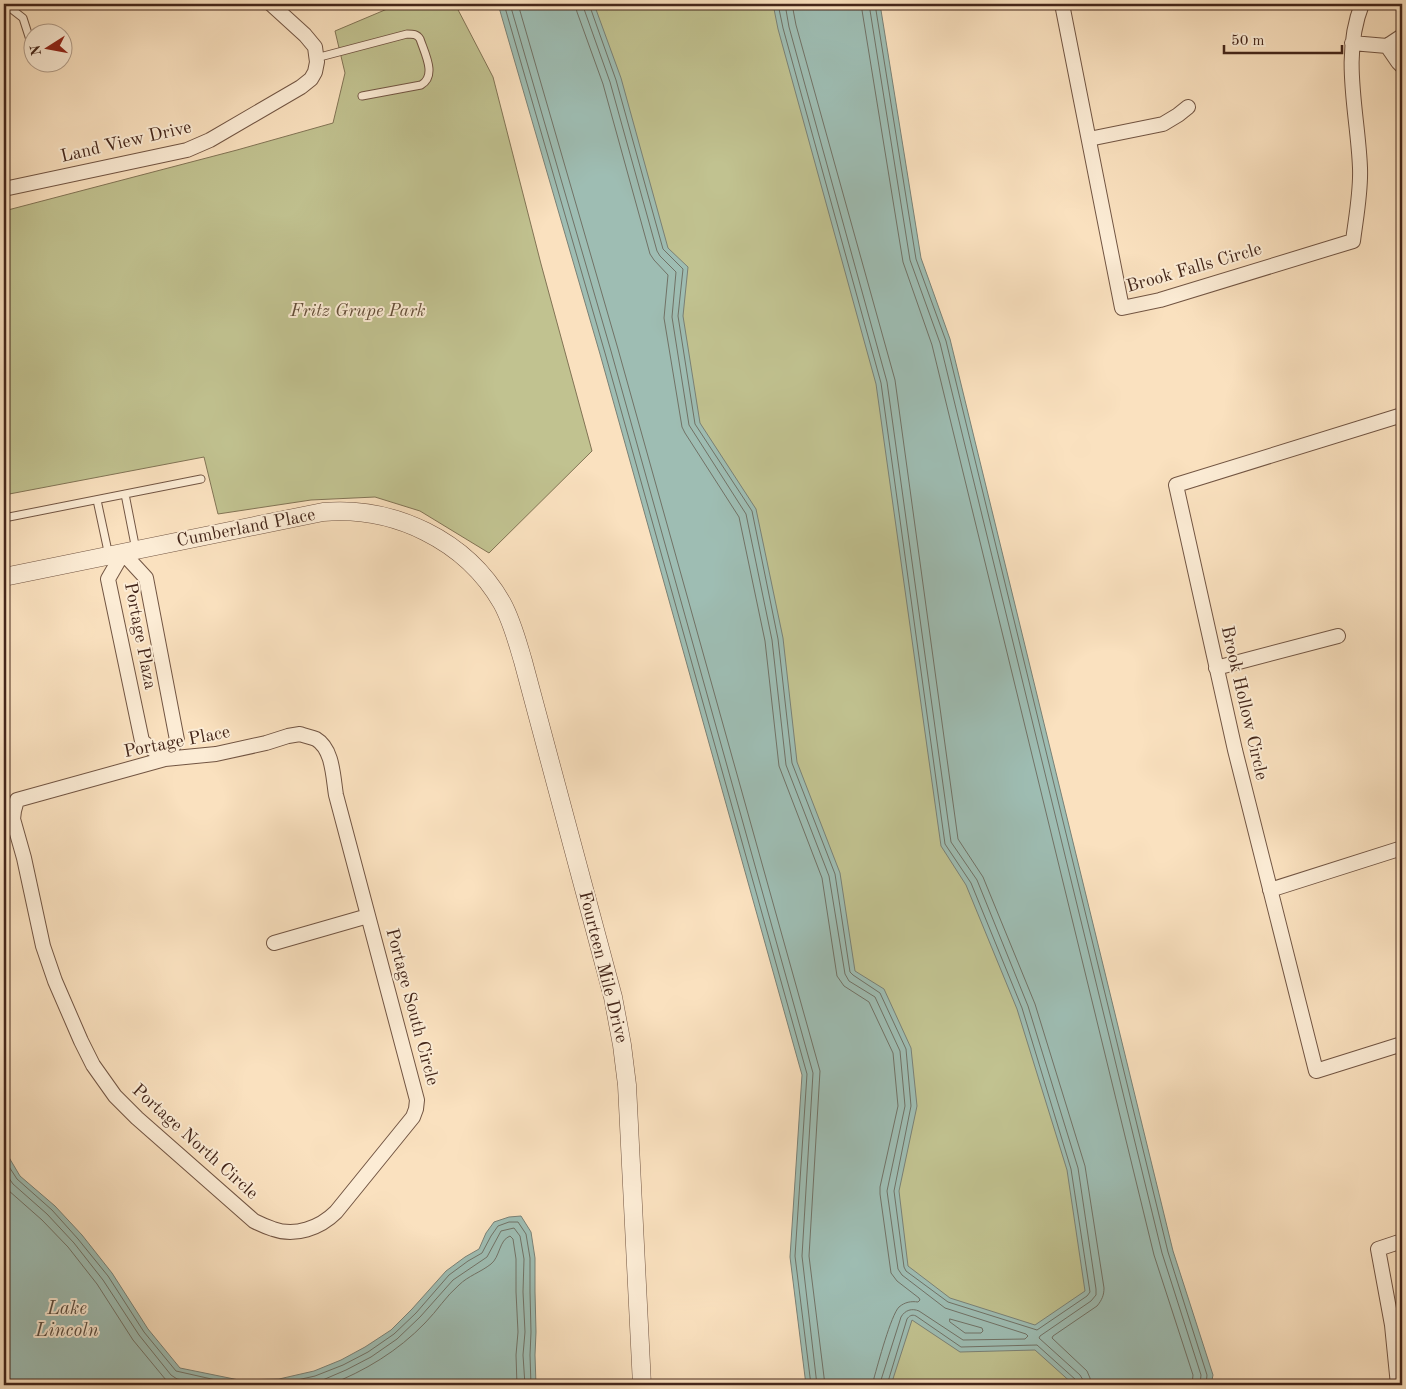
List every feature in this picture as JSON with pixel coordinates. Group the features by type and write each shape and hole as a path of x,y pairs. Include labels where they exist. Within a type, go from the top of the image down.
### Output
{"street":[{"path":"271,4 305,35 315,47 317,60"},
{"name":"Brook Falls Circle","path":"1062,4 1122,308 1160,300 1353,240 1359,196 1360,168 1351,76 1352,43 1362,4"},
{"path":"1352,43 1387,46 1402,36"},
{"path":"1387,46 1402,66"},
{"name":"Land View Drive","path":"4,189 186,150 210,140 301,87 312,79 317,60"},
{"path":"1089,139 1163,124 1188,107"},
{"name":"Brook Hollow Circle","path":"1402,415 1176,485 1235,750 1316,1071 1402,1044"},
{"name":"Cumberland Place","path":"4,577 335,511 363,512 393,518 419,528 458,552 476,568"},
{"name":"Portage Plaza","path":"123,553 146,578 178,740 166,759 142,741 108,580 123,553"},
{"name":"Fourteen Mile Drive","path":"476,568 496,594 512,624 613,997 627,1085 642,1385"},
{"path":"1216,668 1338,636"},
{"name":"Portage Place","path":"17,800 166,759 216,754 300,734 315,738"},
{"name":"Portage South Circle","path":"264,1225 273,1230 285,1232 300,1231 318,1226 328,1220 412,1117 416,1109 417,1100 336,795 331,767 326,750 315,738"},
{"name":"Portage North Circle","path":"17,800 13,819 24,858 43,946 55,981 93,1065 115,1096 137,1118 254,1221 264,1225"},
{"path":"1270,890 1402,848"},
{"name":"Portage South Circle","path":"274,943 368,916"},
{"path":"1398,1385 1392,1326 1378,1249 1402,1241"}],"lane":[{"path":"5,4 23,18 24,22"},
{"path":"317,60 407,34 418,36 430,70 426,82 421,85 362,96"},
{"path":"4,518 201,480"},
{"path":"123,553 125,494"},
{"path":"97,500 123,553"}],"green space":[{"name":"Fritz Grupe Park","path":"399,4 455,4 493,77 592,451 489,553 420,511 375,497 311,500 218,514 204,457 4,495 4,211 333,123 345,73 335,31"},
{"path":"581,4 812,4 1108,1257 1106,1385 868,1385 660,307"}],"water":[{"path":"498,4 594,4 621,78 668,248 688,267 683,316 700,423 756,509 783,638 797,762 840,873 855,971 884,989 911,1048 917,1106 899,1191 908,1266 950,1298 1035,1325 1085,1291 1067,1170 1017,1009 966,885 941,846 876,384 778,29 773,4 880,4 921,258 950,339 1173,1251 1213,1375 1211,1385 1074,1385 1035,1350 960,1352 912,1320 891,1385 806,1385 790,1257 802,1075 600,354"},
{"name":"Lake Lincoln","path":"4,1149 20,1176 55,1206 82,1235 112,1273 148,1329 180,1368 239,1380 279,1379 314,1371 341,1360 365,1347 391,1330 446,1271 479,1249 486,1233 494,1222 509,1217 521,1216 531,1232 535,1258 536,1385 4,1385"}]}
